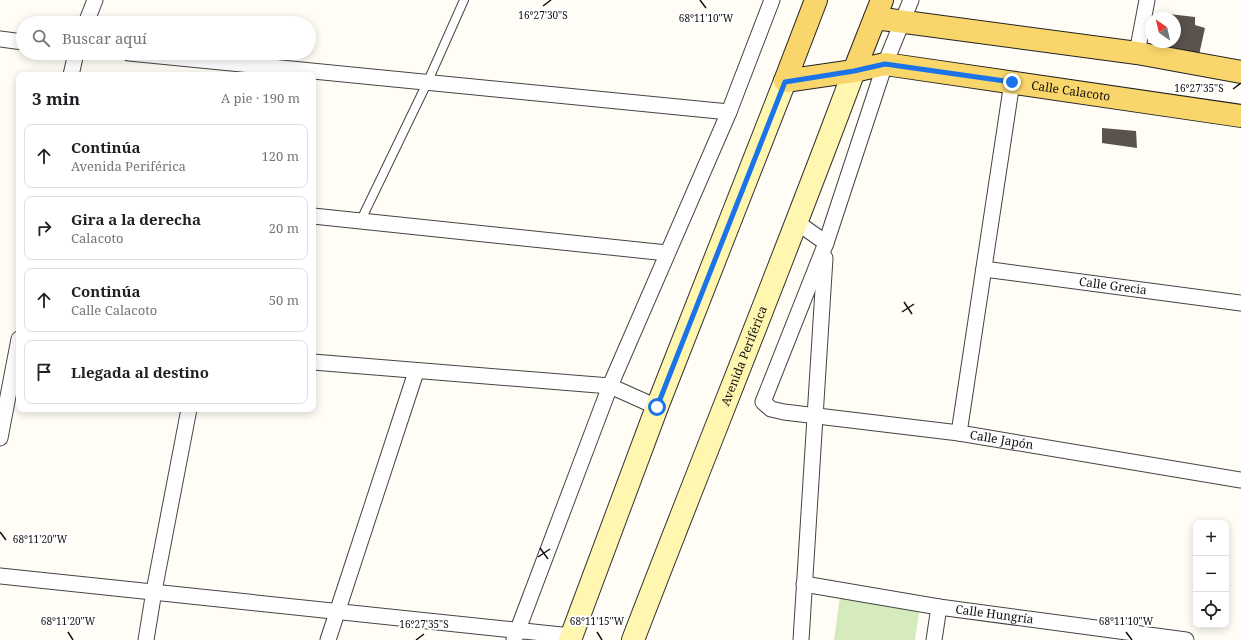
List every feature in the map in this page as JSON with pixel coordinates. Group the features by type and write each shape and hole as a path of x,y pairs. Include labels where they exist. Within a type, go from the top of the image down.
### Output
{"main road":[{"path":"785,82 816,0"},
{"path":"854,71 879,9 903,20 1137,53 1241,72"},
{"name":"Calle Calacoto","path":"785,82 854,71 885,64 1241,116"}],"street":[{"path":"89,16 95,0"},
{"path":"515,635 610,386 729,112 772,0"},
{"path":"801,640 826,243 885,64 911,0"},
{"path":"1137,53 1147,0"},
{"path":"0,39 16,41"},
{"path":"72,72 74,60"},
{"path":"204,60 729,112"},
{"name":"Avenida Periférica","path":"633,640 700,464 798,223 854,71"},
{"path":"0,576 338,611 515,635 570,638 657,407 785,82"},
{"path":"959,433 1012,82"},
{"path":"316,216 668,253"},
{"path":"798,223 826,243"},
{"name":"Calle Japón","path":"826,243 763,402 770,409 959,433 1241,480"},
{"name":"Calle Grecia","path":"984,270 1241,303"},
{"path":"0,438 16,357"},
{"path":"316,362 416,372 610,386 657,407"},
{"path":"328,640 416,372"},
{"path":"146,640 188,412"},
{"name":"Calle Hungría","path":"804,584 1107,634 1186,640"},
{"path":"934,640 939,607"}],"lane":[{"path":"360,222 428,81 464,0"}],"green space":[{"path":"840,596 920,606 915,640 834,640"}],"building":[{"path":"1181,15 1195,17 1195,25 1205,28 1199,55 1167,48 1181,48"},
{"path":"1102,128 1136,131 1137,148 1102,143"}],"route":[{"path":"657,407 785,82 854,71 885,64 1012,82"}]}
